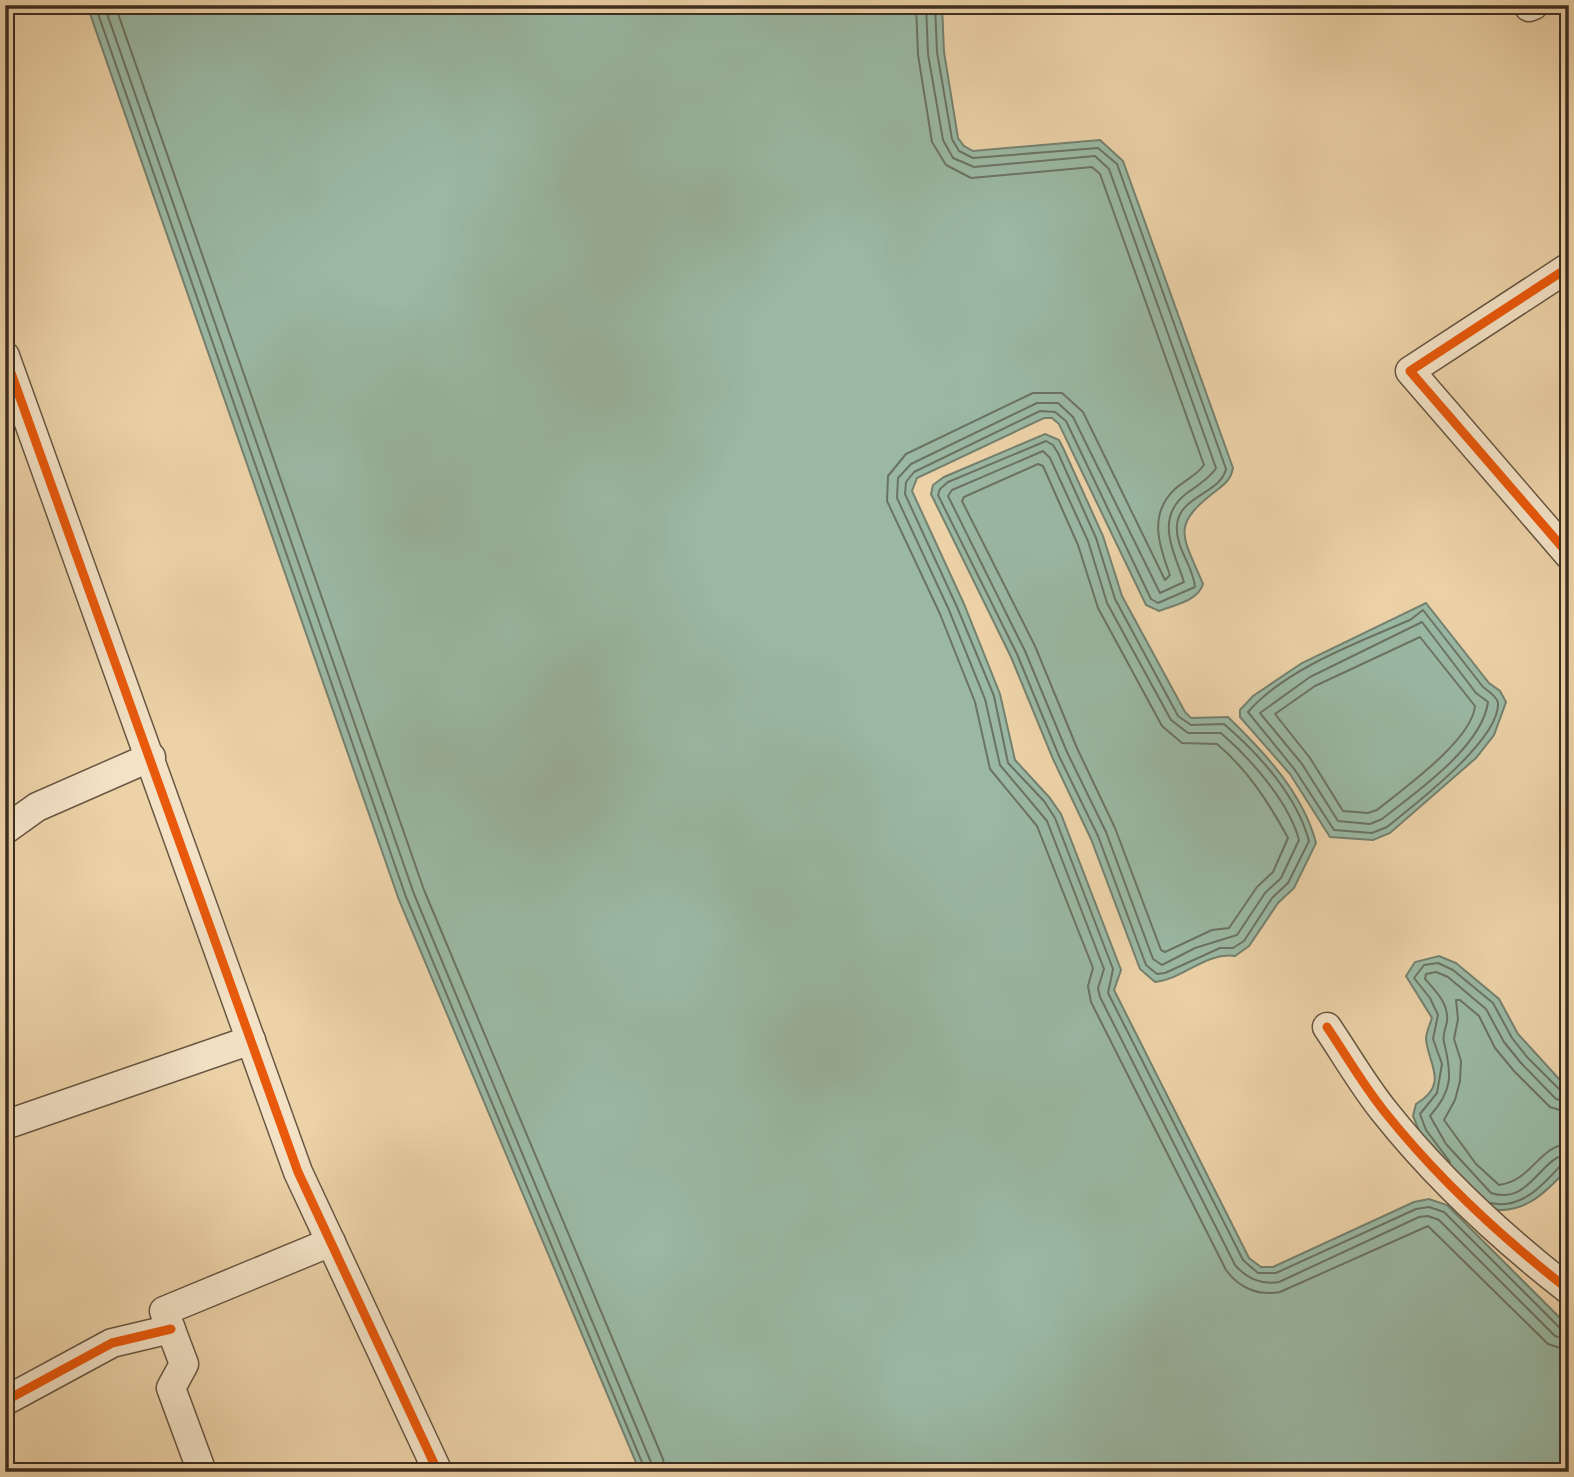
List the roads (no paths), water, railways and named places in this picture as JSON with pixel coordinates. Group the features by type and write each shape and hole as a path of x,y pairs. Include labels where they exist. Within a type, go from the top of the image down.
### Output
{"street":[{"path":"1569,267 1410,371 1558,526 1569,555"},
{"path":"5,356 298,1172 438,1472"},
{"path":"5,830 37,807 151,757"},
{"path":"1327,1027 1383,1111 1447,1182 1504,1240 1569,1290"},
{"path":"5,1125 251,1040"},
{"path":"202,1472 171,1388 184,1364 164,1311 331,1242"},
{"path":"5,1401 112,1343 171,1329"}],"water":[{"path":"87,5 942,5 944,52 958,138 964,146 973,151 1100,140 1123,161 1233,468 1228,480 1202,502 1186,522 1186,542 1203,584 1200,590 1185,602 1159,611 1146,605 1059,424 1052,418 1044,418 917,478 912,491 964,604 1000,694 1015,760 1061,814 1121,970 1114,990 1249,1258 1261,1267 1273,1267 1414,1202 1429,1199 1447,1205 1569,1327 1569,1472 640,1472 399,900"},
{"path":"1045,434 1059,440 1103,536 1122,596 1185,712 1191,718 1228,717 1242,730 1292,790 1316,843 1294,888 1278,903 1249,946 1235,956 1214,958 1166,980 1155,982 1140,969 1091,839 1053,759 1011,657 931,494 933,485 944,477"},
{"path":"1426,603 1489,683 1500,691 1506,702 1494,735 1476,758 1390,833 1373,840 1330,837 1290,774 1240,717 1240,710 1253,696 1302,663"},
{"path":"1439,956 1456,963 1499,999 1518,1034 1569,1090 1569,1167 1542,1194 1521,1206 1498,1210 1484,1208 1420,1133 1413,1116 1416,1104 1432,1089 1435,1081 1426,1039 1432,1018 1406,976 1415,962"}]}
